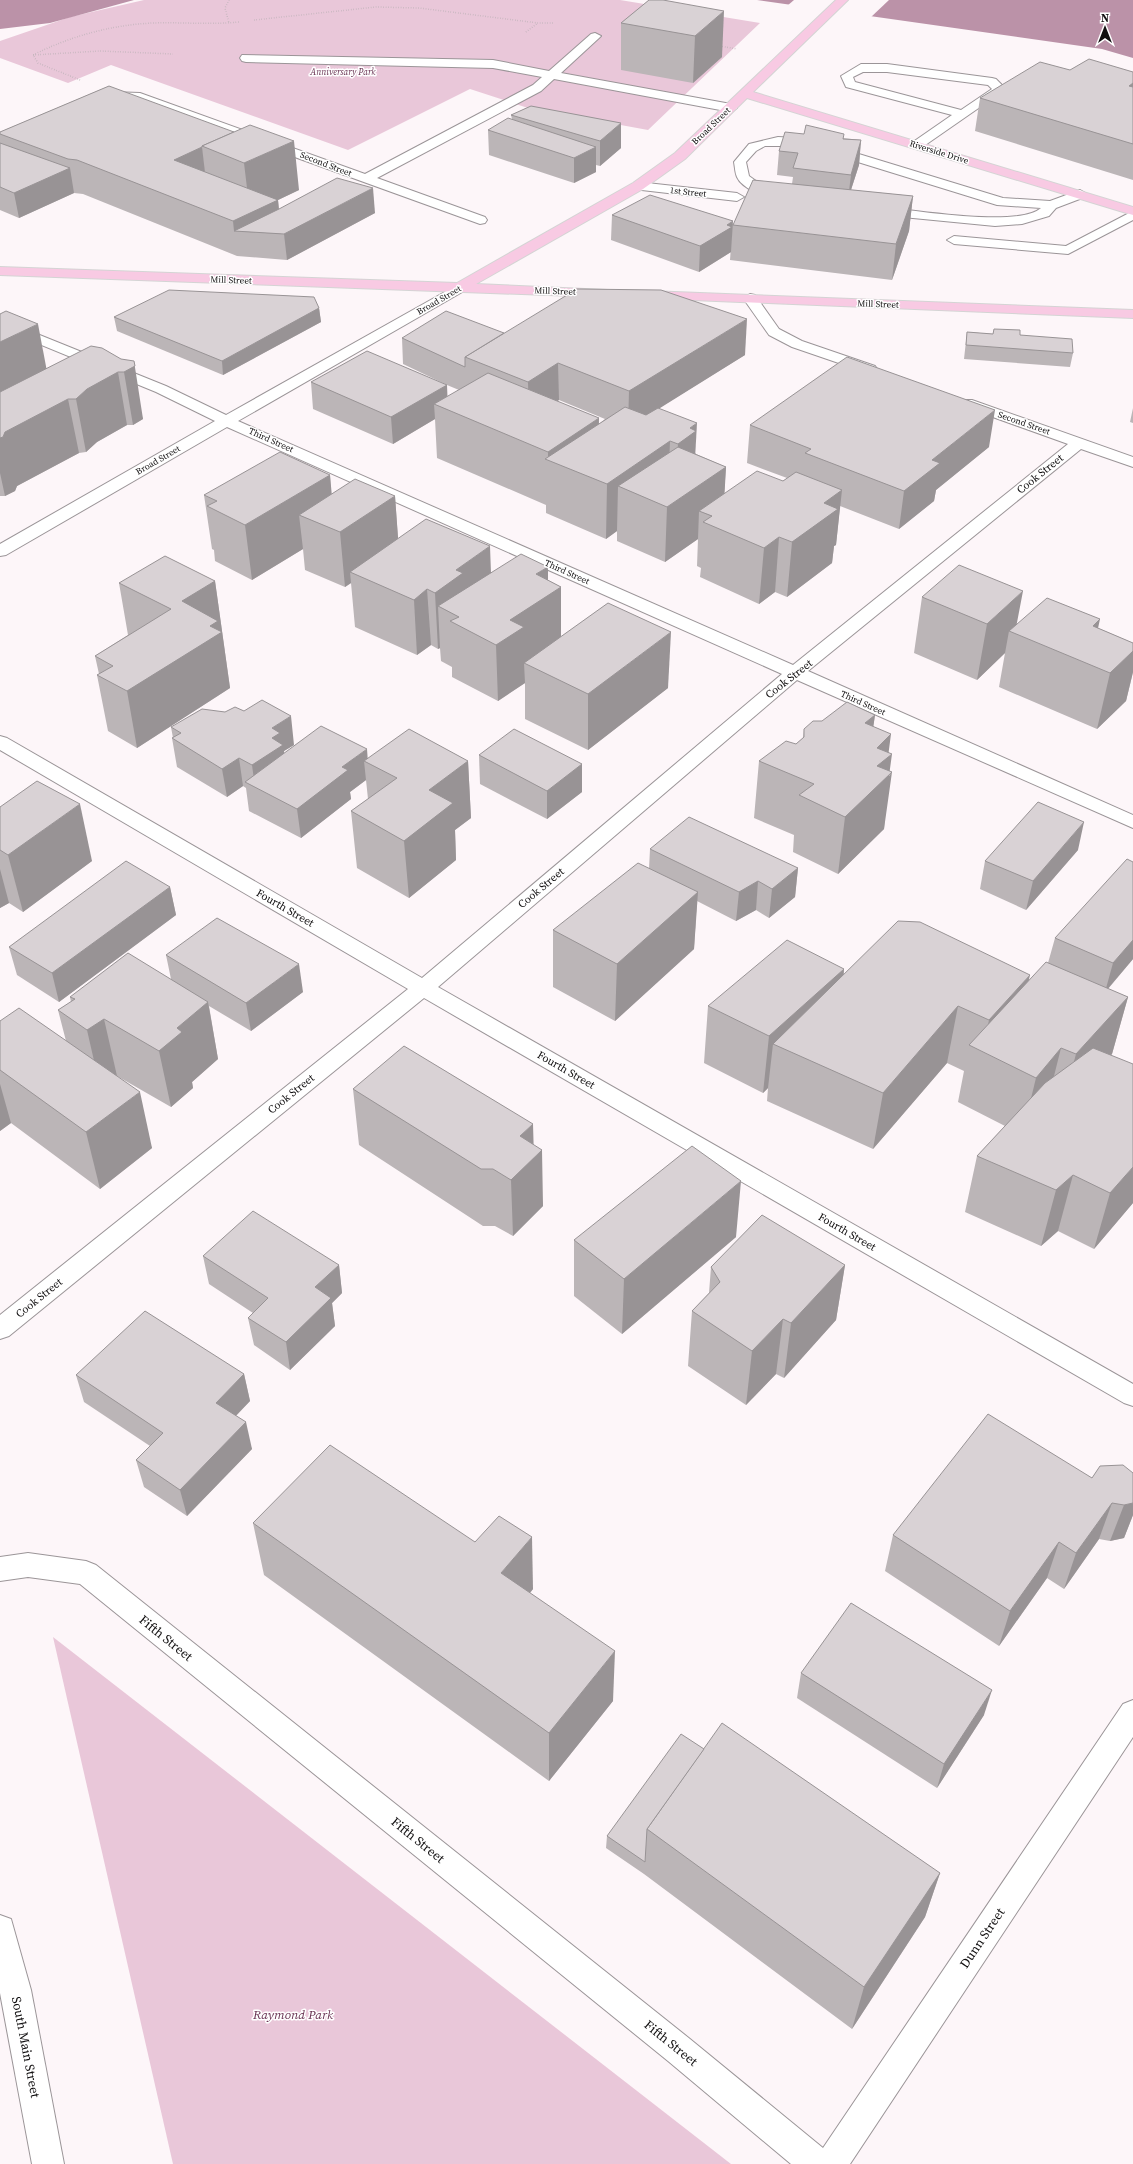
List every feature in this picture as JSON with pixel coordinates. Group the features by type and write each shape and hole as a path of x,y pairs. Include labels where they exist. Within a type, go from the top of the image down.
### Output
{"main road":[{"name":"Broad Street","path":"459,288 638,186 680,156 842,0"},
{"name":"Riverside Drive","path":"746,94 1133,211"},
{"name":"Mill Street","path":"0,271 615,294"},
{"name":"Mill Street","path":"639,294 1133,314"}],"street":[{"path":"365,178 537,88 595,36"},
{"path":"246,58 493,64 731,108"},
{"path":"917,145 1000,89 992,82 887,68 861,68 847,76 850,84 961,114"},
{"name":"Second Street","path":"97,98 121,95 136,96 480,220"},
{"path":"794,200 758,189 743,177 740,162 752,148 769,142 795,141 822,147 1002,202 1051,205 1080,194"},
{"name":"1st Street","path":"638,186 737,197"},
{"path":"870,210 995,222 1022,220 1044,213 1051,205"},
{"path":"954,240 1068,250 1133,215"},
{"name":"Broad Street","path":"0,551 459,288"},
{"path":"750,298 774,332 797,344 886,375"},
{"name":"Third Street","path":"0,323 161,389 226,421 1133,822"},
{"name":"Second Street","path":"953,398 1133,462"},
{"name":"Cook Street","path":"0,1329 423,988 749,710 1079,443"},
{"name":"Fourth Street","path":"0,742 423,988 1133,1396"},
{"name":"Fifth Street","path":"0,1569 28,1565 86,1573 679,2050 817,2164"},
{"name":"Dunn Street","path":"831,2164 1133,1713"},
{"name":"South Main Street","path":"0,1930 15,1990 48,2164"}],"path":[{"path":"229,0 225,8 229,23"},
{"path":"33,55 55,55 100,51 173,54"}],"green space":[{"name":"Anniversary Park","path":"144,0 620,0 760,23 648,130 528,108 470,89 348,150 111,65 68,83 0,58 0,41 70,17"},
{"name":"Raymond Park","path":"53,1637 731,2164 173,2164"}],"shaded area":[{"path":"0,0 134,0 50,23 0,29"},
{"path":"757,0 1133,0 1133,58 1102,49"}],"pier":[{"path":"794,0 889,0 870,18 787,6"}],"building":[{"path":"649,0 663,0 724,11 695,36 621,23"},
{"path":"1089,59 1133,72 1133,83 1129,86 1133,87 1133,144 980,98 1040,62 1070,70"},
{"path":"109,86 234,132 174,160 278,200 233,221 77,160 68,159 0,134 0,132"},
{"path":"531,106 621,123 600,141 511,115"},
{"path":"508,118 596,147 574,158 488,130"},
{"path":"250,125 294,141 244,163 202,146"},
{"path":"806,125 844,134 843,139 861,140 851,175 793,168 798,153 779,151 785,132 804,134"},
{"path":"0,143 70,168 14,193 0,187"},
{"path":"337,178 373,188 284,234 234,231 279,209"},
{"path":"753,180 913,196 896,244 733,225"},
{"path":"650,195 733,221 727,225 732,227 700,246 612,215"},
{"path":"577,289 661,290 747,319 629,391 558,363 528,382 465,357"},
{"path":"169,290 314,297 319,308 222,361 114,317"},
{"path":"6,311 38,324 0,342 0,314"},
{"path":"446,311 504,333 465,357 465,367 402,338"},
{"path":"994,329 1020,330 1020,335 1072,339 1073,353 966,345 967,332 993,334"},
{"path":"91,346 102,348 121,359 134,361 135,366 124,372 118,372 87,389 76,399 68,399 5,432 3,437 0,438 0,392"},
{"path":"367,351 447,385 391,417 311,382"},
{"path":"847,357 995,410 932,460 940,463 904,491 805,453 811,449 750,425"},
{"path":"488,373 599,418 548,452 434,404"},
{"path":"625,407 646,415 658,408 697,423 690,428 696,431 678,444 670,441 607,484 545,459"},
{"path":"678,447 726,467 667,507 618,486"},
{"path":"280,452 330,475 245,525 207,506 217,501 204,495"},
{"path":"757,471 783,481 796,472 842,490 824,503 838,509 792,542 779,537 764,548 703,522 712,516 699,511"},
{"path":"355,479 395,496 340,532 299,515"},
{"path":"426,519 490,546 456,570 463,573 435,593 427,589 414,600 350,572"},
{"path":"521,554 548,567 536,574 561,587 510,620 524,627 496,645 450,621 459,617 438,606"},
{"path":"165,556 215,581 182,601 218,621 210,626 222,632 127,691 97,675 113,666 95,656 171,609 119,583"},
{"path":"959,565 1023,591 987,624 922,597"},
{"path":"1047,598 1100,619 1093,626 1133,643 1133,651 1110,673 1009,631"},
{"path":"608,603 671,632 588,694 524,663"},
{"path":"262,700 291,716 272,728 280,733 272,738 283,745 252,765 239,758 222,769 172,738 181,733 171,727 202,709 225,712 235,707 244,711"},
{"path":"847,702 875,715 865,723 891,734 877,748 892,754 877,766 892,772 845,817 799,795 814,784 759,761 786,741 796,744 804,737 804,729 813,721 822,721"},
{"path":"321,726 367,749 342,767 348,770 297,809 245,782"},
{"path":"409,729 468,761 429,790 453,803 404,841 351,811 397,778 364,761"},
{"path":"514,729 582,764 547,791 479,755"},
{"path":"37,781 80,804 8,855 0,850 0,807"},
{"path":"1038,802 1084,822 1033,881 985,861"},
{"path":"689,817 798,868 772,889 758,881 739,892 650,849"},
{"path":"1127,859 1133,862 1133,940 1113,963 1055,938"},
{"path":"126,861 170,887 52,973 9,947"},
{"path":"638,863 698,892 617,964 553,930"},
{"path":"217,918 299,964 246,1003 166,955"},
{"path":"898,921 920,922 1030,975 989,1020 958,1006 883,1093 773,1044"},
{"path":"787,940 844,969 769,1036 708,1006"},
{"path":"128,953 208,1002 177,1028 182,1032 159,1051 104,1019 87,1030 58,1010 75,999 70,997"},
{"path":"1046,962 1128,997 1076,1054 1061,1048 1036,1078 969,1045"},
{"path":"19,1008 140,1092 86,1132 0,1070 0,1021"},
{"path":"404,1046 533,1124 520,1136 542,1150 511,1180 493,1169 481,1169 353,1089"},
{"path":"1093,1048 1133,1064 1133,1167 1110,1193 1073,1175 1056,1190 977,1156 1045,1083"},
{"path":"692,1146 741,1181 624,1279 574,1240"},
{"path":"253,1211 339,1265 315,1287 331,1298 286,1342 248,1318 268,1298 203,1256"},
{"path":"762,1215 845,1265 791,1323 783,1319 752,1351 692,1311 720,1282 711,1267"},
{"path":"145,1311 244,1374 216,1403 246,1422 180,1490 136,1460 163,1433 76,1375"},
{"path":"988,1414 1092,1478 1100,1466 1123,1465 1133,1473 1133,1503 1124,1505 1112,1503 1076,1553 1059,1542 1010,1611 893,1535"},
{"path":"330,1445 475,1542 499,1516 532,1537 501,1573 615,1651 549,1733 253,1523"},
{"path":"851,1603 992,1690 944,1764 801,1673"},
{"path":"722,1723 940,1873 864,1987 647,1829"},
{"path":"681,1734 704,1749 647,1829 645,1862 607,1836"}]}
